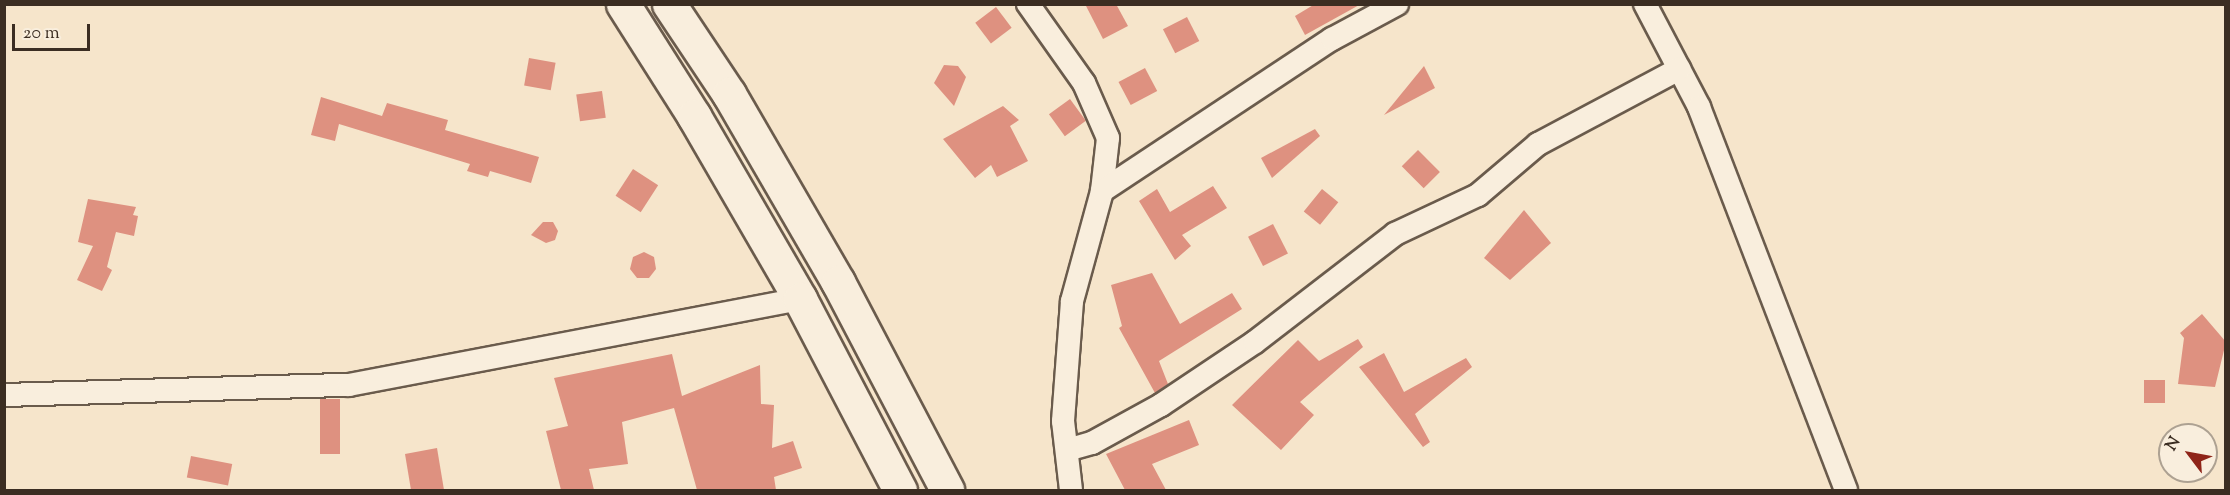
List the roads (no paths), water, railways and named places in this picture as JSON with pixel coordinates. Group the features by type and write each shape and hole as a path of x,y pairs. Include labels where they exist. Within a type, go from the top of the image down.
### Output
{"main road":[{"path":"623,4 694,116 800,298 900,490"},
{"path":"669,4 729,94 838,282 947,490"}],"street":[{"path":"1028,4 1084,83 1108,138 1102,191 1072,301 1063,421 1071,490"},
{"path":"1102,191 1332,39 1397,4"},
{"path":"1645,4 1699,107 1846,490"},
{"path":"1067,450 1092,442 1161,405 1255,342 1395,234 1443,216 1478,195 1538,144 1678,69"},
{"path":"4,395 349,385 800,298"}]}
